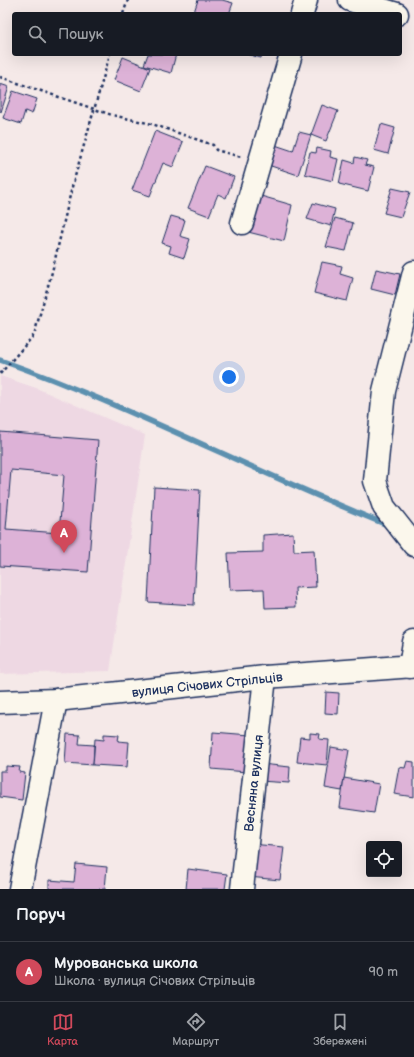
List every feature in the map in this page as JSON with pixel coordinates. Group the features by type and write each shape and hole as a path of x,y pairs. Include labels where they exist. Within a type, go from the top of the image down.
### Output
{"street":[{"path":"303,12 306,0"},
{"path":"350,0 392,12"},
{"path":"402,15 414,19"},
{"path":"242,222 290,56"},
{"path":"414,272 384,391 375,481 384,507 414,545"},
{"path":"412,666 414,642"},
{"name":"вулиця Січових Стрільців","path":"0,702 56,700 265,677 412,666"},
{"name":"Весняна вулиця","path":"242,889 265,677"},
{"path":"20,889 56,700"}],"path":[{"path":"124,12 128,0"},
{"path":"0,373 34,335 52,272 72,187 109,56"},
{"path":"0,77 94,110 152,124 213,145 216,150 259,162"}],"shaded area":[{"path":"0,376 36,388 145,435 110,671 0,674"}],"building":[{"path":"198,0 222,0 233,3 230,12 194,12"},
{"path":"147,56 175,56 171,73 144,65"},
{"path":"123,57 150,68 141,91 114,80"},
{"path":"0,84 9,87 1,112 0,111"},
{"path":"13,91 37,99 32,114 25,111 21,124 3,118"},
{"path":"322,105 338,111 326,141 311,135"},
{"path":"381,124 395,128 388,154 374,150"},
{"path":"155,131 183,142 173,167 163,163 150,196 132,190"},
{"path":"299,132 311,135 298,175 265,164 272,144 293,151"},
{"path":"317,148 331,151 330,157 338,159 333,181 305,174 310,152 316,153"},
{"path":"355,157 367,160 365,165 374,167 368,191 339,184 344,160 354,163"},
{"path":"205,166 234,177 226,198 218,194 209,216 188,208"},
{"path":"392,188 410,192 401,217 384,213"},
{"path":"254,194 292,205 284,241 244,231"},
{"path":"313,203 335,209 331,226 307,219"},
{"path":"171,216 185,220 180,236 190,239 184,258 169,253 171,246 162,243"},
{"path":"335,218 353,223 346,251 326,247"},
{"path":"322,262 342,266 340,274 353,278 347,301 314,293"},
{"path":"376,269 400,274 395,295 371,289"},
{"path":"0,432 98,440 88,572 0,566","holes":["11,470 64,475 59,533 6,529"]},
{"path":"154,487 200,490 194,605 148,602"},
{"path":"293,533 294,551 314,550 316,587 295,588 296,607 265,608 264,589 230,590 228,553 263,552 263,535"},
{"path":"326,692 339,693 338,714 325,713"},
{"path":"213,732 250,735 247,772 211,769"},
{"path":"310,733 320,734 319,739 329,740 327,765 297,762 300,737 310,738"},
{"path":"67,734 80,735 79,744 94,745 93,765 65,763"},
{"path":"104,734 119,735 118,741 129,742 127,767 93,765 95,739 104,740"},
{"path":"331,747 349,750 342,791 325,788"},
{"path":"407,761 414,762 414,797 394,794 399,767 405,768"},
{"path":"261,764 290,767 289,783 260,781"},
{"path":"6,766 20,767 19,772 25,773 22,800 0,797 0,771 6,771"},
{"path":"344,778 379,784 374,813 340,808"},
{"path":"251,844 284,847 280,880 248,877"},
{"path":"76,864 107,867 105,889 49,889 49,880 74,882"},
{"path":"188,869 227,874 225,889 186,889"}],"waterway":[{"path":"0,360 50,378 98,398 292,485 390,526"}],"place":[{"name":"Мурованська школа","path":"64,553"}]}
